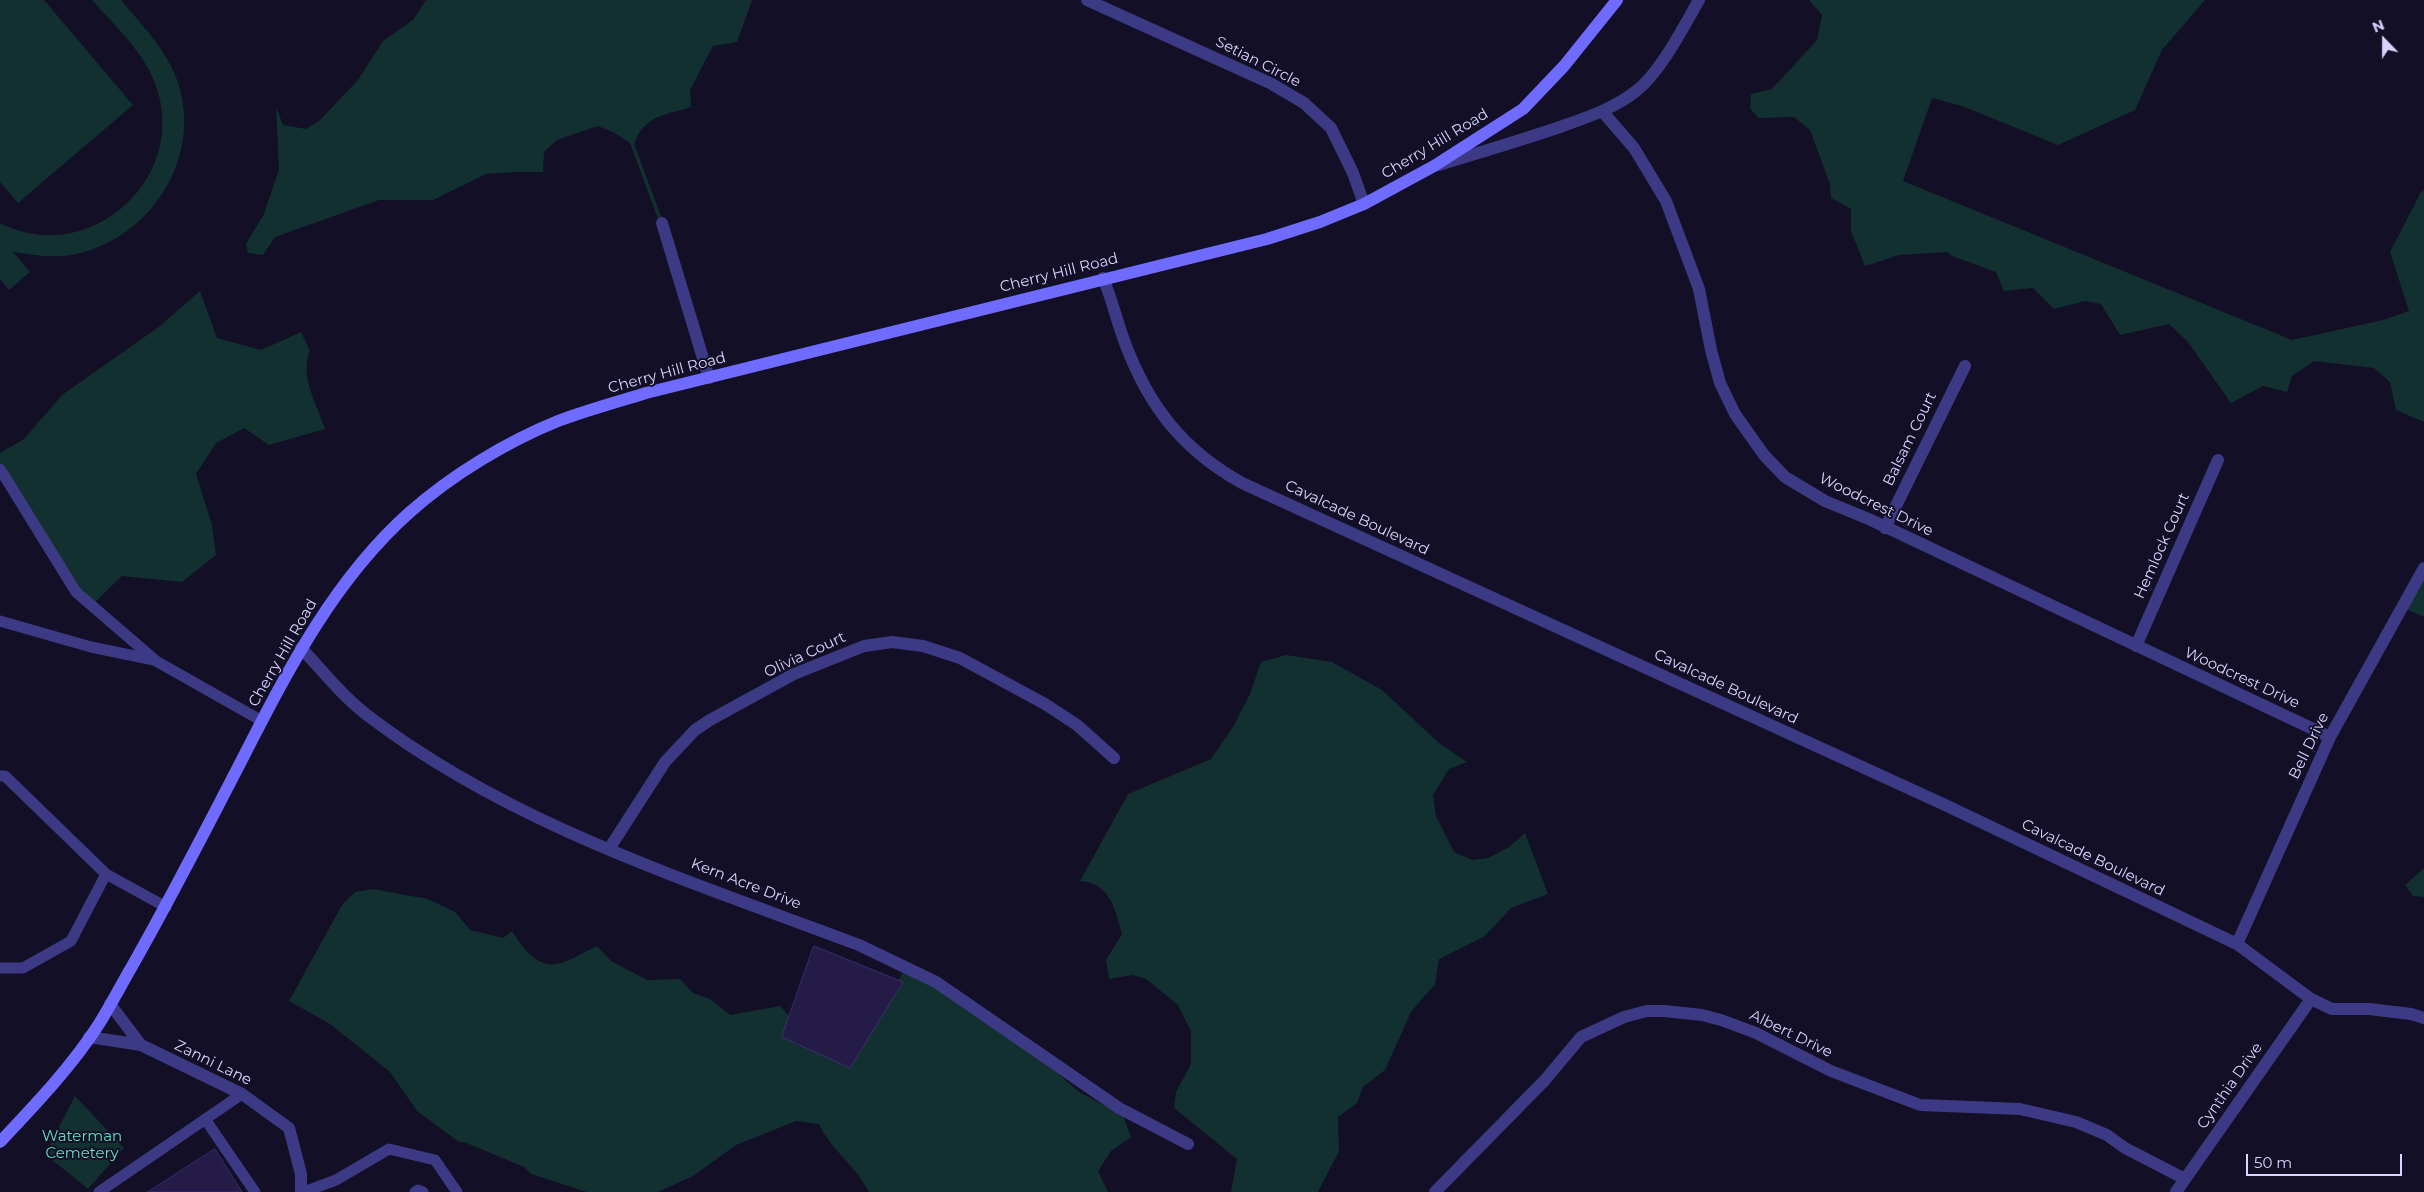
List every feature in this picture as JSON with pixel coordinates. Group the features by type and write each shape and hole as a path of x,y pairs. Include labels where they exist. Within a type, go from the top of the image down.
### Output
{"main road":[{"name":"Cherry Hill Road","path":"0,1142 60,1075 110,1004 166,907 301,648 347,581 409,513 473,466 529,435 558,422 646,393 1103,278 1267,240 1364,204 1434,166 1524,108 1564,66 1617,0"}],"street":[{"name":"Setian Circle","path":"1088,0 1270,83 1304,103 1331,128 1353,173 1364,204"},
{"path":"1434,166 1525,139 1602,111 1636,91 1650,77 1682,30 1699,0"},
{"name":"Woodcrest Drive","path":"1602,111 1634,148 1666,201 1699,289 1711,350 1720,383 1734,414 1764,455 1786,476 1825,501 2330,737"},
{"path":"662,223 709,378"},
{"name":"Cavalcade Boulevard","path":"1103,278 1125,341 1147,392 1172,426 1202,458 1220,471 1242,483 1943,804 2237,944 2311,999 2332,1009 2369,1009 2411,1014 2424,1018"},
{"name":"Balsam Court","path":"1885,528 1965,366"},
{"name":"Hemlock Court","path":"2136,646 2218,460"},
{"name":"Bell Drive","path":"2237,944 2330,737 2424,568"},
{"name":"Olivia Court","path":"608,849 665,762 695,730 794,674 864,646 892,642 924,646 960,658 1045,704 1077,725 1114,758"},
{"name":"Kern Acre Drive","path":"301,648 330,682 366,714 426,757 461,779 608,849 859,945 900,964 947,989 1118,1108 1188,1144"},
{"name":"Cynthia Drive","path":"2176,1192 2311,999"},
{"name":"Zanni Lane","path":"110,1004 141,1045"},
{"name":"Albert Drive","path":"1435,1192 1545,1080 1581,1037 1624,1017 1664,1011 1702,1015 1748,1030 1831,1071 1920,1105 2020,1109 2076,1122 2107,1135 2125,1148 2185,1179"},
{"name":"Zanni Lane","path":"88,1037 141,1045 242,1094 289,1128 301,1174 303,1192"}],"lane":[{"path":"0,469 76,592 156,661 262,721"},
{"path":"0,621 91,647 156,661"},
{"path":"0,776 5,776 106,874 166,907"},
{"path":"0,968 24,968 71,941 106,874"},
{"path":"99,1192 242,1094"},
{"path":"205,1119 255,1192"},
{"path":"303,1192 336,1180 388,1149 435,1160 457,1192"},
{"path":"415,1192 418,1190 423,1192"}],"green space":[{"path":"0,0 44,0 133,105 18,203 0,182"},
{"path":"92,0 121,0 152,36 171,66 176,77 183,106 184,134 178,162 166,187 150,210 129,229 105,244 77,254 61,256 13,252 30,272 9,290 0,279 0,223 33,234 65,234 96,225 122,207 143,184 157,155 162,123 157,89 152,76 138,53"},
{"path":"426,0 752,0 737,42 713,46 690,90 691,107 656,118 649,122 638,134 634,144 662,219 660,224 630,143 613,132 598,126 557,140 544,152 543,172 486,174 433,200 379,200 275,237 263,255 248,253 246,244 264,214 279,169 276,107 283,125 306,129 319,121 358,80 383,41 413,20"},
{"path":"1809,0 2205,0 2162,50 2135,110 2058,145 1962,106 1932,98 1903,181 2292,340 2383,320 2409,311 2390,252 2421,192 2424,190 2424,422 2396,410 2390,382 2374,368 2314,361 2292,376 2287,392 2263,386 2231,403 2188,342 2169,324 2120,335 2101,304 2085,301 2054,309 2033,288 2004,291 1996,272 1952,256 1947,252 1899,255 1865,266 1851,231 1851,209 1831,198 1830,184 1810,130 1794,117 1758,118 1750,108 1751,94 1772,89 1817,40 1822,15"},
{"path":"200,291 217,338 261,350 301,332 310,351 307,360 307,370 310,390 325,429 269,445 244,428 216,443 196,474 212,525 216,555 182,582 122,576 90,607 0,471 0,453 24,439 62,395 160,326"},
{"path":"2424,579 2424,617 2406,609"},
{"path":"1286,655 1332,662 1382,690 1439,743 1467,762 1449,769 1433,795 1436,816 1454,852 1472,860 1488,858 1509,847 1525,833 1548,894 1511,908 1485,936 1439,959 1435,984 1411,1012 1385,1070 1363,1087 1357,1103 1338,1117 1339,1151 1318,1192 1231,1192 1237,1159 1174,1108 1176,1092 1191,1064 1191,1031 1178,1005 1146,979 1132,975 1109,979 1106,960 1122,934 1117,916 1105,892 1090,883 1080,881 1128,794 1211,759 1233,727 1250,694 1261,662"},
{"path":"2424,868 2424,897 2413,896 2405,885"},
{"path":"373,889 428,899 455,912 470,930 503,938 512,931 532,956 541,962 550,964 570,960 597,946 611,961 647,980 680,979 693,993 710,999 730,1015 780,1006 797,1025 879,1022 905,967 1018,1038 1079,1092 1123,1115 1131,1137 1111,1151 1098,1171 1108,1192 869,1192 857,1174 830,1142 819,1124 796,1121 736,1145 693,1176 658,1192 587,1192 531,1174 524,1167 464,1142 459,1142 417,1111 390,1072 330,1024 289,1001 342,905 355,892"},
{"name":"Waterman Cemetery","path":"75,1096 124,1148 88,1189 45,1154"}],"building":[{"path":"814,946 903,982 850,1068 782,1037"},
{"path":"215,1149 242,1192 148,1192"}]}
